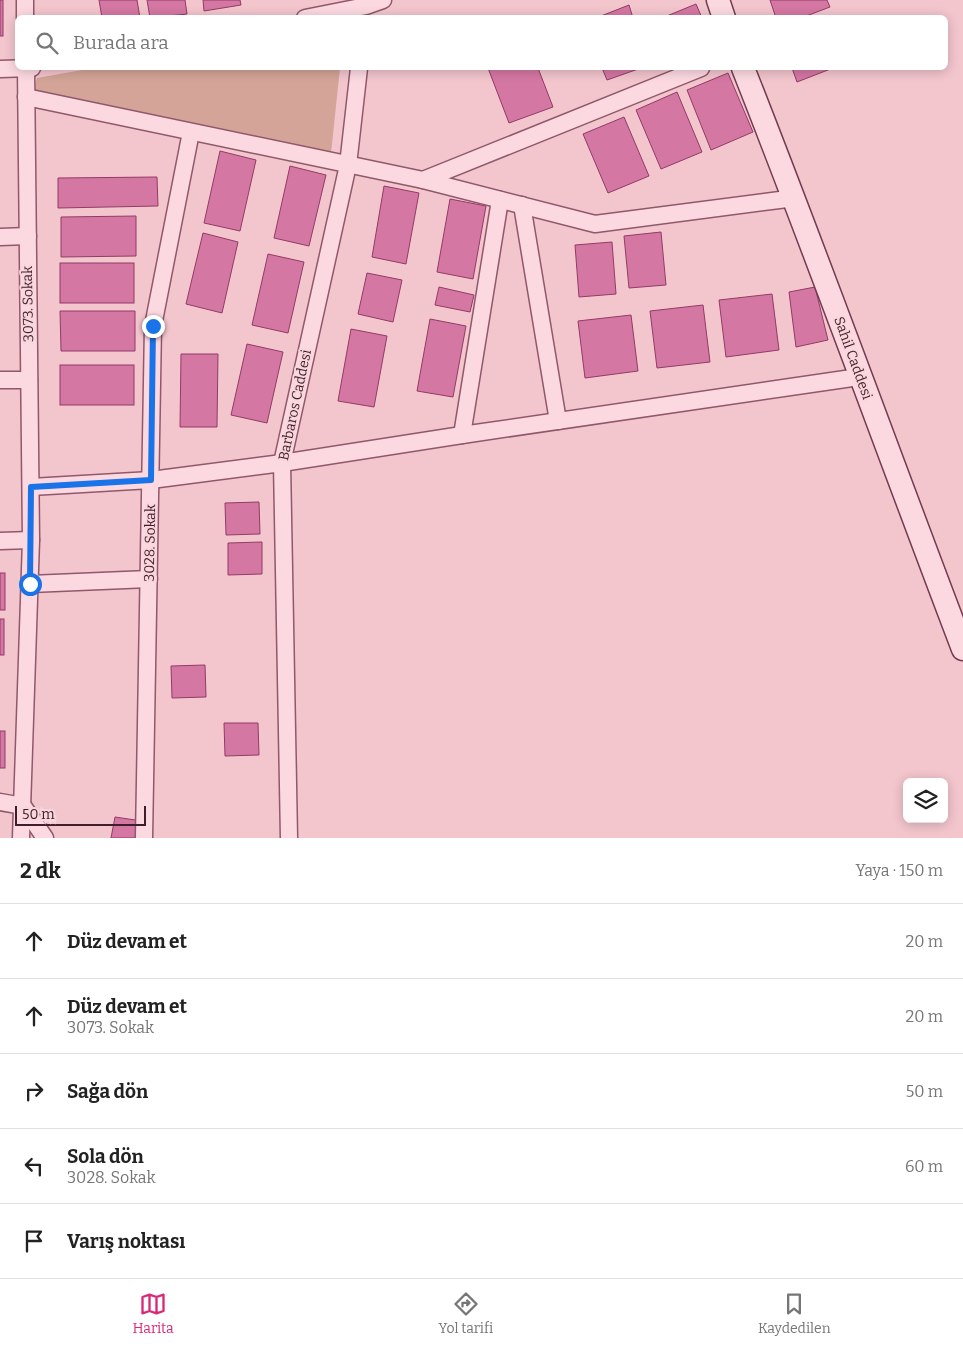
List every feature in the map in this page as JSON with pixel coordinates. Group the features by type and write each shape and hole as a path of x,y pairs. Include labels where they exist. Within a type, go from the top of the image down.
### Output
{"street":[{"path":"25,0 25,15"},
{"path":"323,15 365,8 383,0"},
{"path":"718,0 723,15"},
{"path":"0,69 15,68"},
{"name":"3073. Sokak","path":"21,838 31,540 26,97 28,70"},
{"name":"Barbaros Caddesi","path":"289,838 282,463 348,165 359,70"},
{"path":"423,180 696,70"},
{"name":"Sahil Caddesi","path":"744,70 795,198 859,377 963,649"},
{"path":"26,97 423,180 595,224 795,198"},
{"name":"3028. Sokak","path":"144,838 153,326 192,132"},
{"path":"462,435 500,200"},
{"path":"522,206 558,421"},
{"path":"0,237 28,236"},
{"path":"31,487 151,480 282,463 859,377"},
{"path":"0,380 29,380"},
{"path":"0,541 31,540"},
{"path":"30,584 149,579"},
{"path":"0,802 23,806 45,838"}],"shaded area":[{"path":"82,70 340,70 331,153 36,97 34,88 37,78"}],"building":[{"path":"0,0 3,0 3,36 0,36"},
{"path":"99,0 137,0 140,15 102,15"},
{"path":"147,0 185,0 187,14 150,15"},
{"path":"203,0 240,0 241,5 204,11"},
{"path":"770,0 827,0 830,7 809,15 775,15"},
{"path":"696,4 701,15 669,15"},
{"path":"629,5 632,15 604,15"},
{"path":"489,70 539,70 553,107 509,123"},
{"path":"603,70 635,70 607,80"},
{"path":"793,70 828,70 797,82"},
{"path":"728,73 753,132 711,150 687,90"},
{"path":"677,92 702,152 661,169 636,110"},
{"path":"624,117 649,176 608,193 583,134"},
{"path":"220,151 256,160 240,231 204,223"},
{"path":"290,166 326,175 309,246 274,238"},
{"path":"157,177 158,206 58,208 58,178"},
{"path":"384,186 419,193 406,264 372,257"},
{"path":"450,199 486,206 473,279 437,272"},
{"path":"136,216 136,256 61,257 61,217"},
{"path":"661,232 666,285 629,288 624,236"},
{"path":"203,233 238,242 222,313 186,304"},
{"path":"612,242 616,294 579,297 575,245"},
{"path":"268,254 304,262 288,333 252,325"},
{"path":"60,263 134,263 134,303 60,303"},
{"path":"367,273 402,280 393,322 358,314"},
{"path":"439,287 474,295 470,312 435,305"},
{"path":"815,287 828,340 796,347 789,292"},
{"path":"772,294 779,350 726,357 719,300"},
{"path":"703,305 710,362 657,368 650,311"},
{"path":"60,311 135,311 135,351 61,351"},
{"path":"631,315 638,371 585,378 578,321"},
{"path":"430,319 466,326 453,397 417,391"},
{"path":"351,329 387,336 374,407 338,401"},
{"path":"247,344 283,352 267,423 231,415"},
{"path":"181,354 218,354 217,427 180,427"},
{"path":"60,365 134,365 134,405 60,405"},
{"path":"259,502 260,534 226,535 225,503"},
{"path":"262,542 262,574 228,575 228,543"},
{"path":"0,573 5,573 5,610 0,610"},
{"path":"0,619 4,619 4,655 0,655"},
{"path":"205,665 206,697 172,698 171,666"},
{"path":"224,723 258,723 259,755 225,756"},
{"path":"0,731 5,731 5,768 0,768"},
{"path":"115,817 142,821 139,838 111,838"}],"route":[{"path":"30,584 31,487 151,480 153,326"}]}
